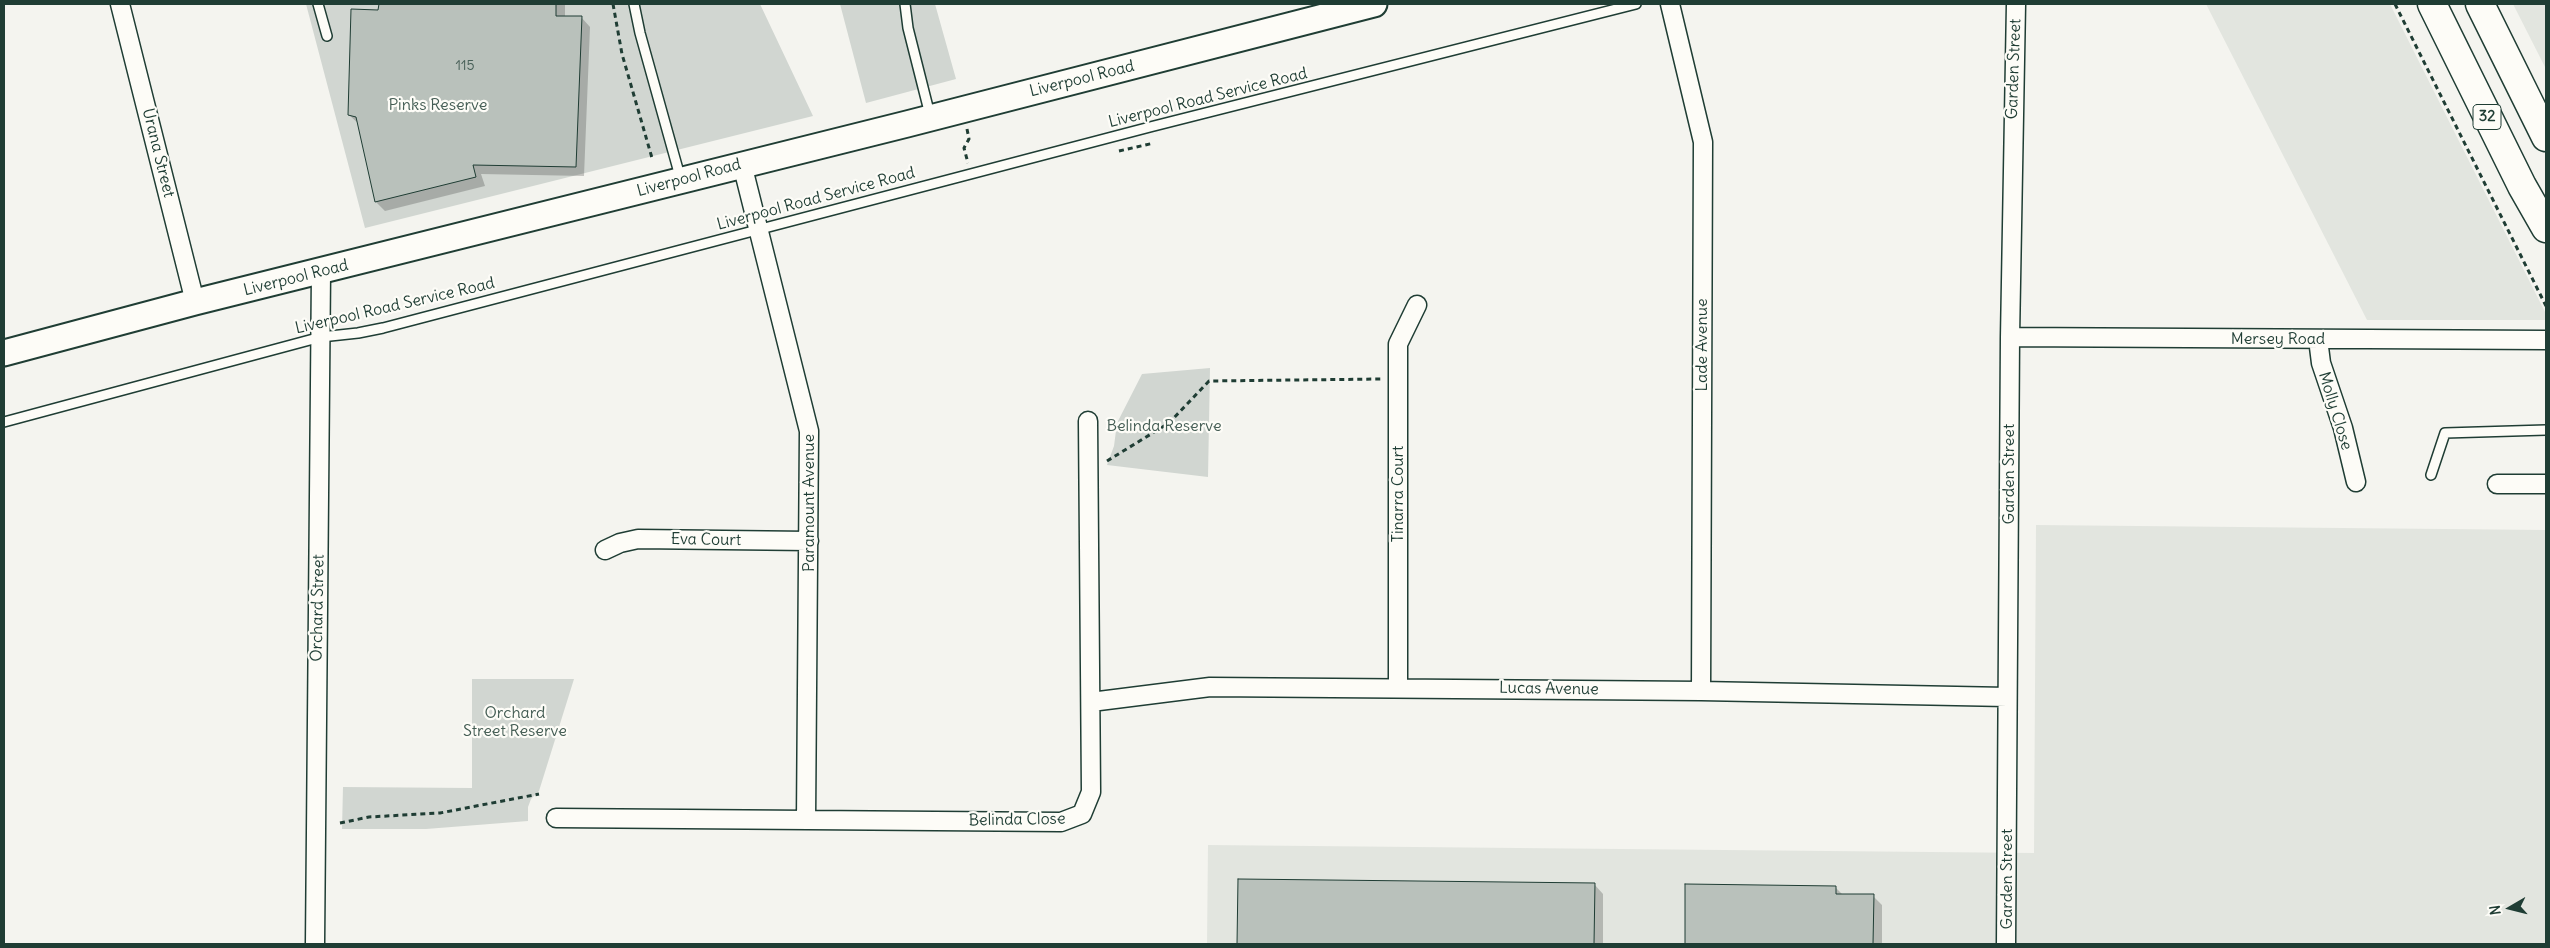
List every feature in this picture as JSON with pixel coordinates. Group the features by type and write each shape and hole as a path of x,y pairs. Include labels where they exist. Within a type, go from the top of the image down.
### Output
{"main road":[{"name":"Liverpool Road","path":"4,353 195,302 321,272 1374,4"},
{"name":"32","path":"2432,4 2522,186 2546,228"},
{"path":"2480,4 2546,137"}],"street":[{"name":"Urana Street","path":"120,4 195,302"},
{"name":"Lade Avenue","path":"1670,4 1703,142 1701,691"},
{"name":"Garden Street","path":"2006,944 2010,337 2016,4"},
{"name":"Paramount Avenue","path":"742,164 808,422 809,541 806,820"},
{"name":"Orchard Street","path":"315,944 321,272"},
{"name":"Tinarra Court","path":"1398,688 1398,344 1417,305"},
{"name":"Mersey Road","path":"2010,337 2546,340"},
{"name":"Molly Close","path":"2318,339 2321,363 2343,428 2356,482"},
{"name":"Belinda Close","path":"556,818 1061,822 1072,820 1082,814 1091,792 1088,421"},
{"path":"2497,484 2546,484"},
{"name":"Eva Court","path":"605,550 620,543 638,539 809,541"},
{"name":"Lucas Avenue","path":"1091,702 1210,687 1701,691 2007,697"}],"lane":[{"path":"318,4 327,36"},
{"path":"634,4 640,33 681,180"},
{"path":"905,4 908,28 930,118"},
{"name":"Liverpool Road Service Road","path":"4,422 321,337 358,334 383,328 971,174 1636,4"},
{"path":"2431,475 2445,433 2546,430"}],"path":[{"path":"613,4 622,54 652,158"},
{"path":"2395,4 2546,306"},
{"path":"967,128 969,139 964,148 971,174"},
{"path":"1107,461 1169,423 1209,381 1398,379"},
{"path":"340,823 369,817 440,813 539,794"}],"shaded area":[{"path":"2206,4 2390,4 2546,314 2546,320 2367,320"},
{"path":"2513,4 2546,4 2546,69"},
{"path":"2036,525 2546,530 2546,944 1207,944 1208,845 2034,853"}],"green space":[{"name":"Pinks Reserve","path":"306,4 760,4 813,116 365,228"},
{"path":"840,4 935,4 956,79 866,103"},
{"name":"Belinda Reserve","path":"1210,368 1208,477 1107,465 1114,446 1117,423 1142,374"},
{"name":"Orchard Street Reserve","path":"472,679 574,679 539,791 531,799 528,807 528,821 426,829 342,829 343,787 472,788"}],"building":[{"path":"379,4 556,4 556,16 582,16 576,167 473,165 476,177 375,202 356,117 348,115 351,9 378,10"},
{"path":"1238,879 1595,883 1594,944 1237,944"},
{"path":"1685,884 1836,886 1836,894 1874,894 1873,944 1685,944"}]}
